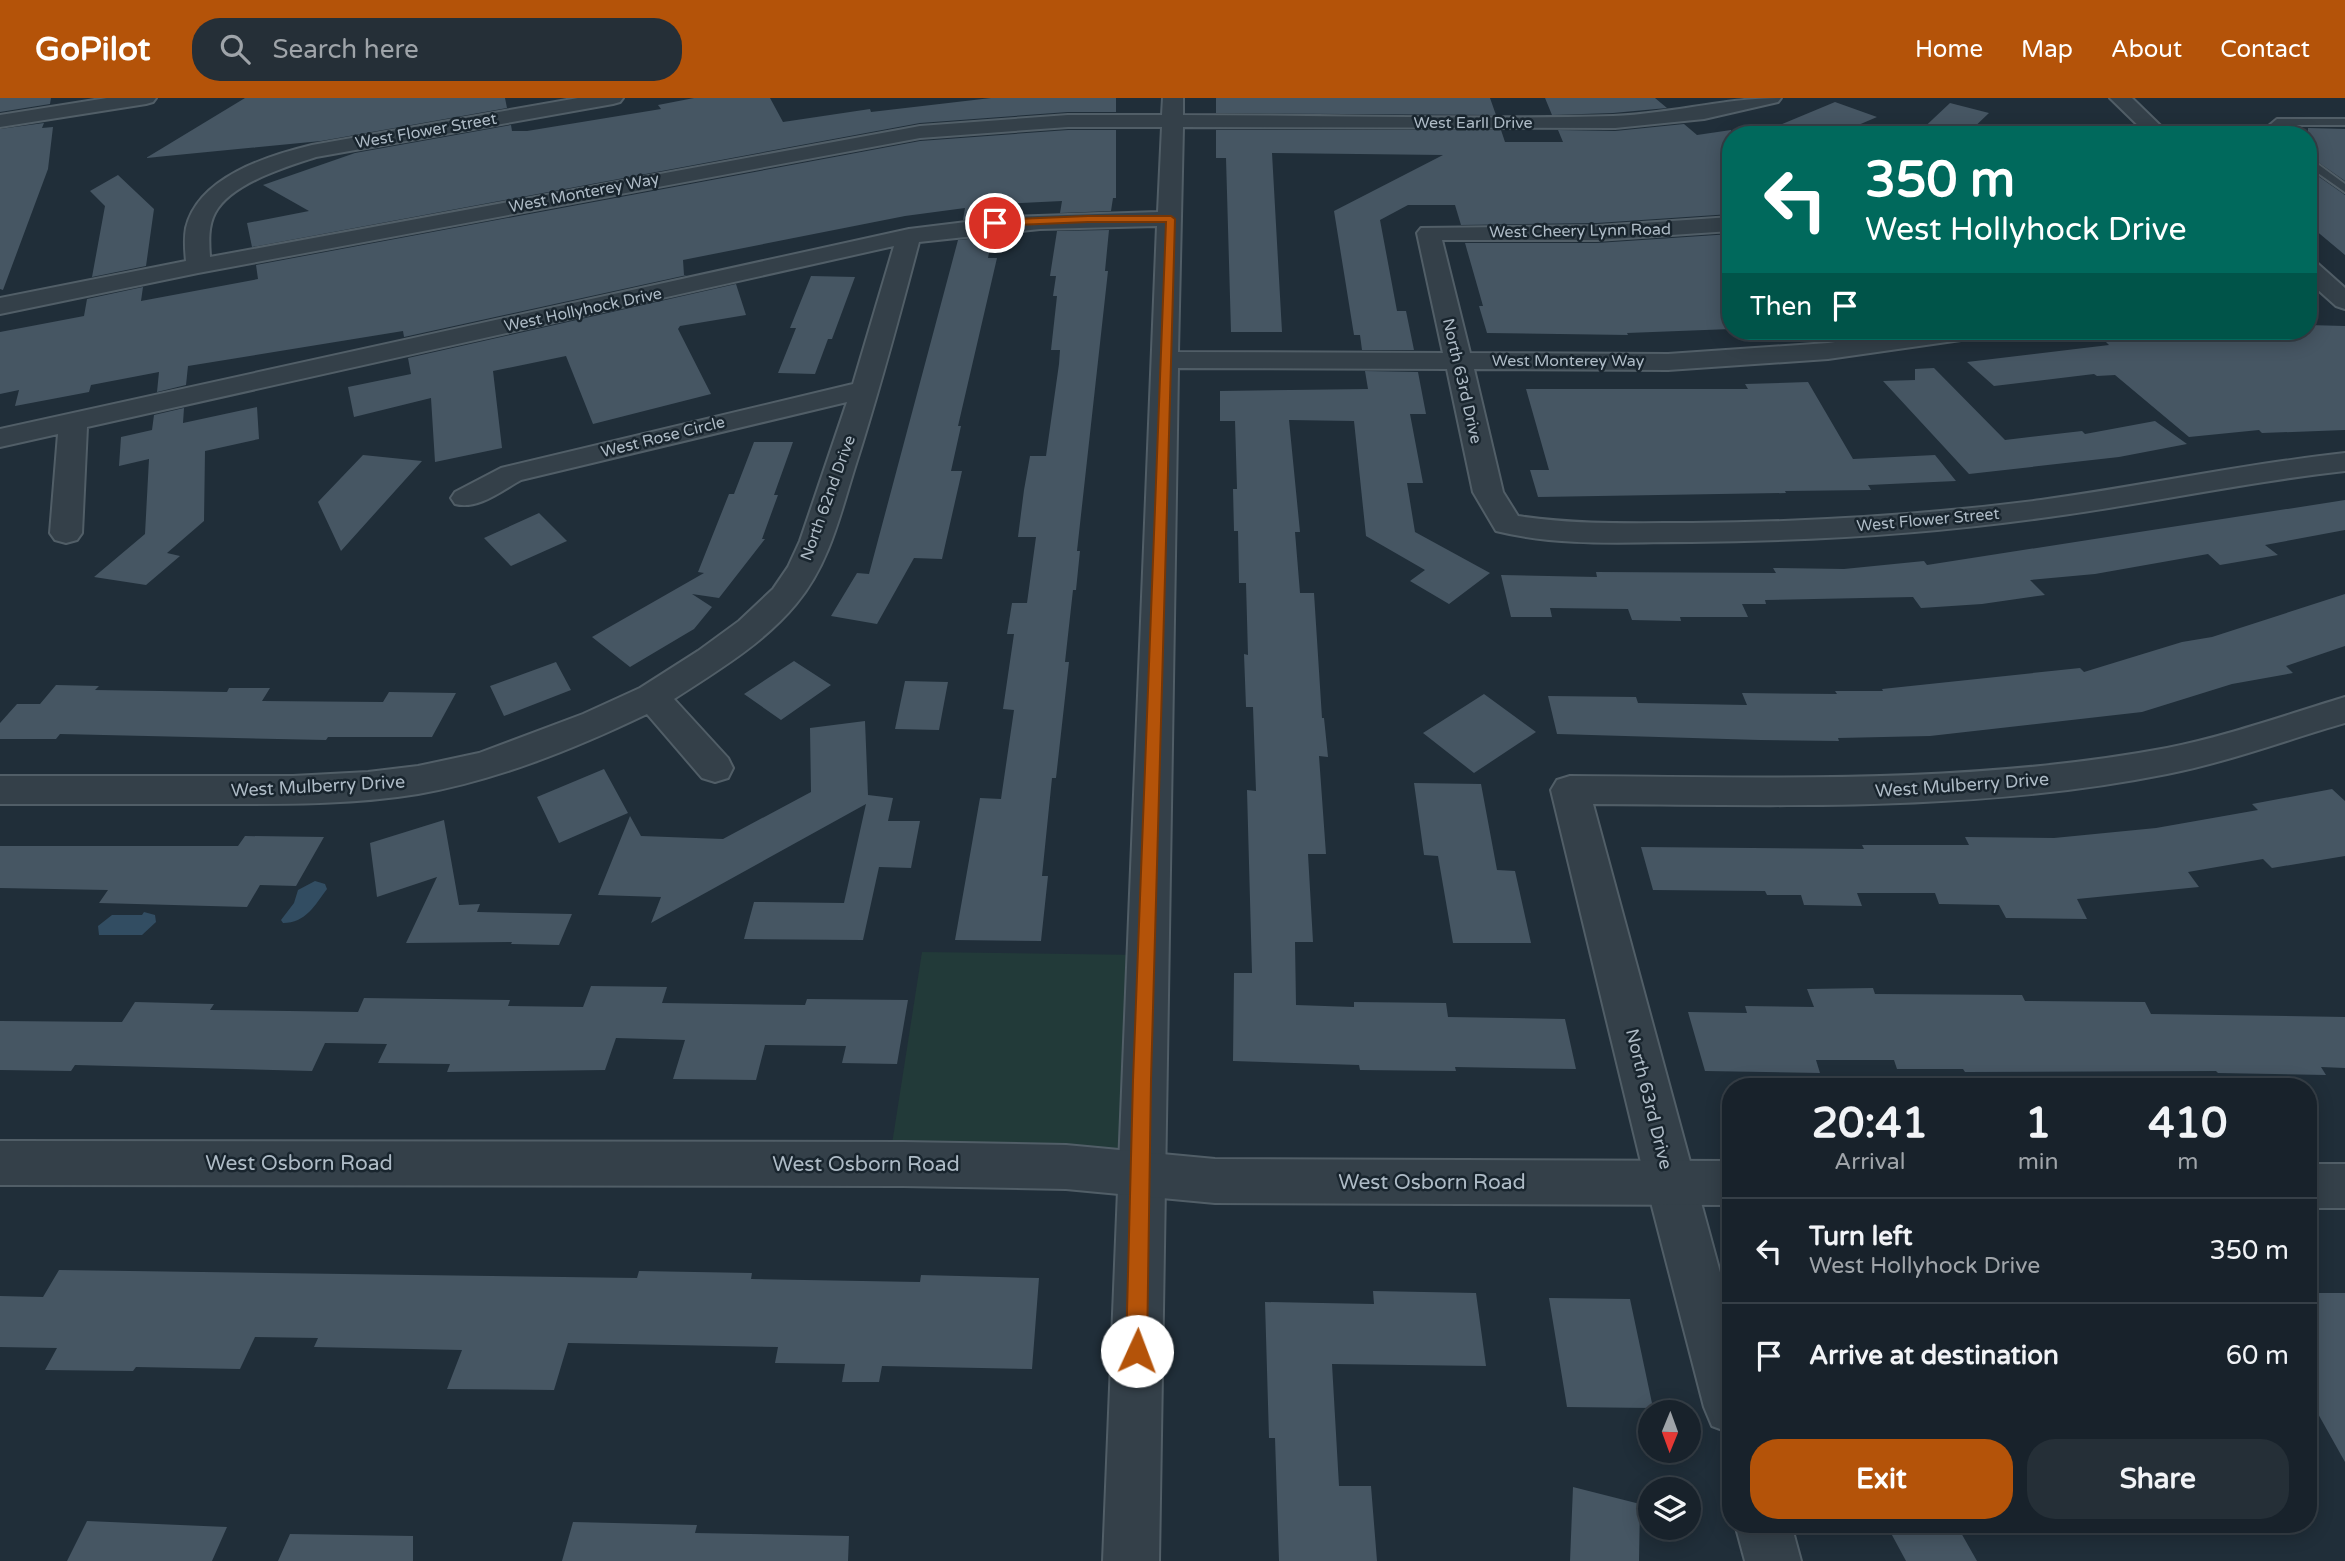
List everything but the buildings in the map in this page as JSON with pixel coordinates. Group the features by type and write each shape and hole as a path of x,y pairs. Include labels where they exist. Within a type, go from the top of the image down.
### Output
{"street":[{"path":"0,121 146,98"},
{"name":"West Flower Street","path":"198,266 198,226 210,202 243,177 312,150 613,98"},
{"path":"1517,98 1526,123"},
{"name":"West Earll Drive","path":"1173,110 1526,123 1650,121 1728,109 1772,98"},
{"path":"2120,98 2150,126"},
{"path":"1131,1561 1173,110"},
{"name":"West Monterey Way","path":"0,306 198,266 920,132 1173,110"},
{"path":"212,172 243,177"},
{"name":"West Hollyhock Drive","path":"0,438 909,236 1032,221 1171,219"},
{"name":"West Cheery Lynn Road","path":"1429,233 1597,233 1722,225"},
{"name":"North 63rd Drive","path":"1429,233 1488,492 1507,524"},
{"name":"North 62nd Drive","path":"652,697 734,642 796,582 820,529 866,390 909,236"},
{"path":"2317,276 2345,301"},
{"name":"West Monterey Way","path":"1165,360 1668,362 1780,356 1900,340"},
{"name":"West Rose Circle","path":"466,498 511,474 814,400 866,390"},
{"path":"66,533 73,422"},
{"name":"West Flower Street","path":"1507,524 1565,533 1738,532 1854,527 2041,509 2272,470 2345,462"},
{"path":"652,697 715,768"},
{"name":"West Mulberry Drive","path":"0,790 285,790 362,787 419,780 469,768 566,737 652,697"},
{"name":"West Mulberry Drive","path":"1570,790 1872,791 2036,782 2169,761 2345,710"},
{"name":"North 63rd Drive","path":"1570,790 1670,1183 1722,1374"},
{"name":"West Osborn Road","path":"0,1163 903,1164 1066,1167 1215,1181 1722,1183"},
{"path":"2317,1186 2345,1186"},
{"path":"1765,1533 1773,1561"}],"lane":[{"path":"2273,126 2277,122 2345,122"},
{"path":"2317,167 2345,189"}],"green space":[{"path":"922,952 1142,955 1135,1163 890,1157"}],"water":[{"path":"315,881 325,884 327,889 318,901 298,920 283,923 281,920 294,903 298,890"},
{"path":"144,912 155,915 156,922 142,935 99,935 98,926 112,915 142,915"}],"route":[{"path":"995,223 1171,219 1142,1080 1137,1351"}]}
